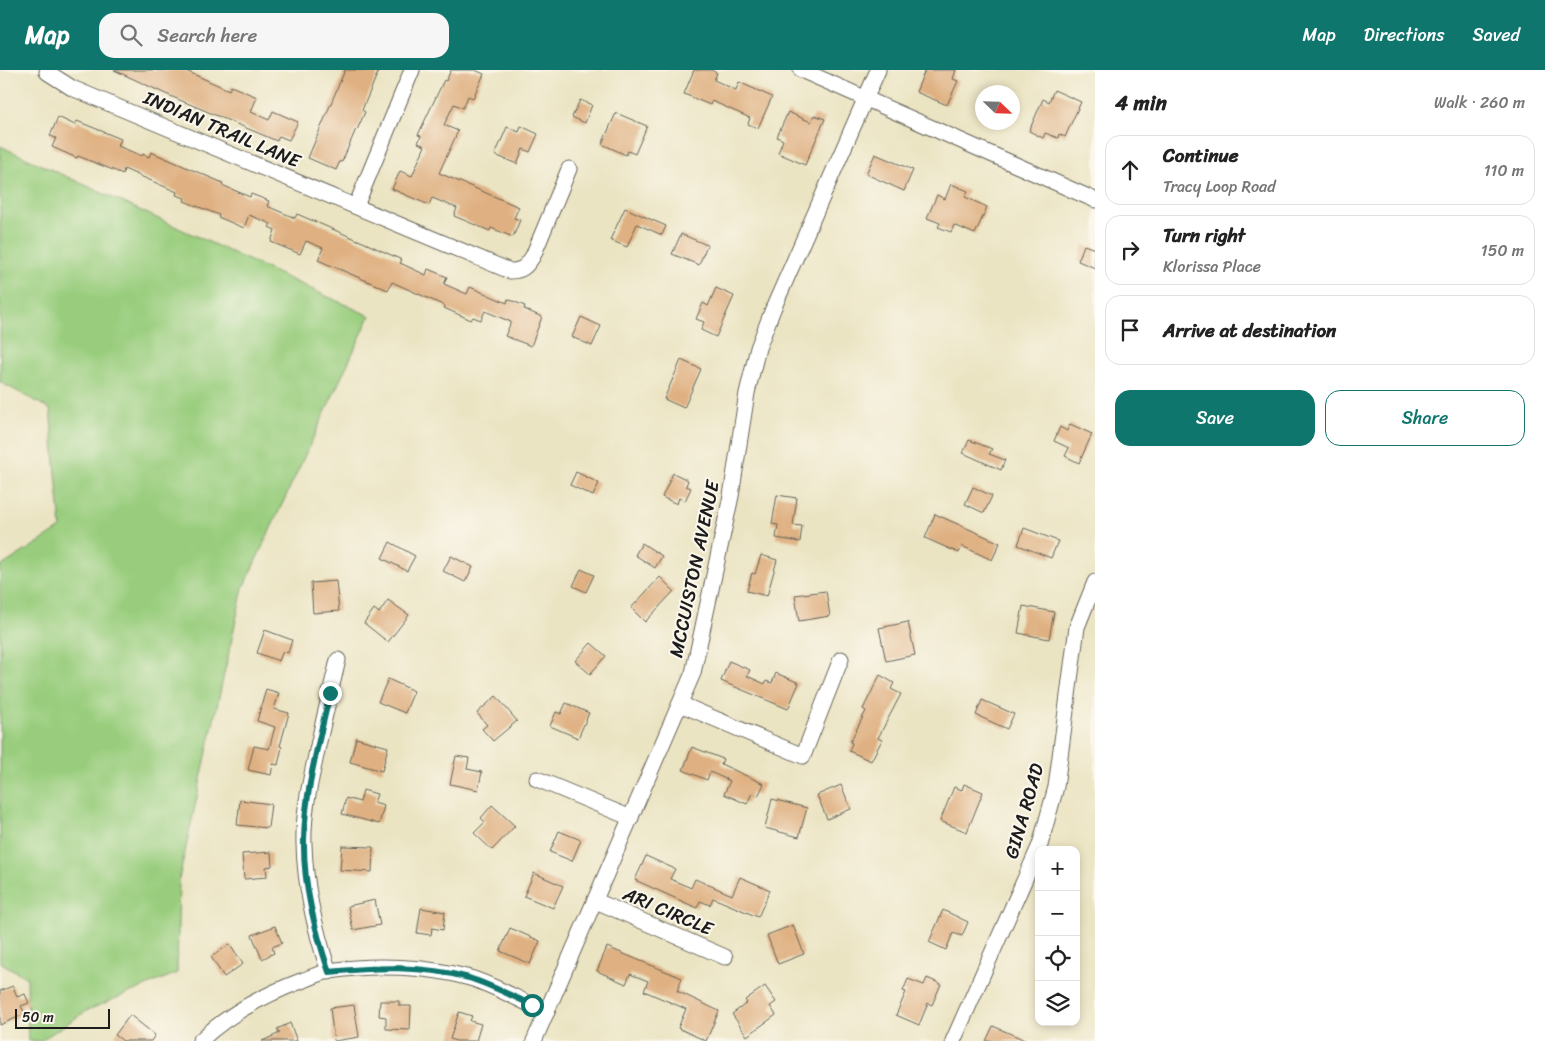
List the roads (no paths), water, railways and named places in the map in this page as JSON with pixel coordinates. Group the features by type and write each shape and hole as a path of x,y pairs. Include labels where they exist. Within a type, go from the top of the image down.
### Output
{"street":[{"path":"356,206 412,70"},
{"path":"801,70 1095,200"},
{"name":"MCCUISTON AVENUE","path":"534,1041 693,673 703,634 731,496 747,393 758,348 773,309 878,70"},
{"name":"INDIAN TRAIL LANE","path":"48,71 72,88 510,271 524,269 533,256 569,169"},
{"name":"GINA ROAD","path":"953,1041 1040,845 1056,787 1077,627 1095,582"},
{"path":"680,704 802,756 841,659"},
{"path":"329,972 311,905 304,842 311,777 338,660"},
{"path":"537,779 631,818"},
{"name":"ARI CIRCLE","path":"596,901 724,957"},
{"path":"200,1041 221,1022 254,1002 278,990 329,972 378,968 430,970 449,973 471,979 547,1012"}]}
